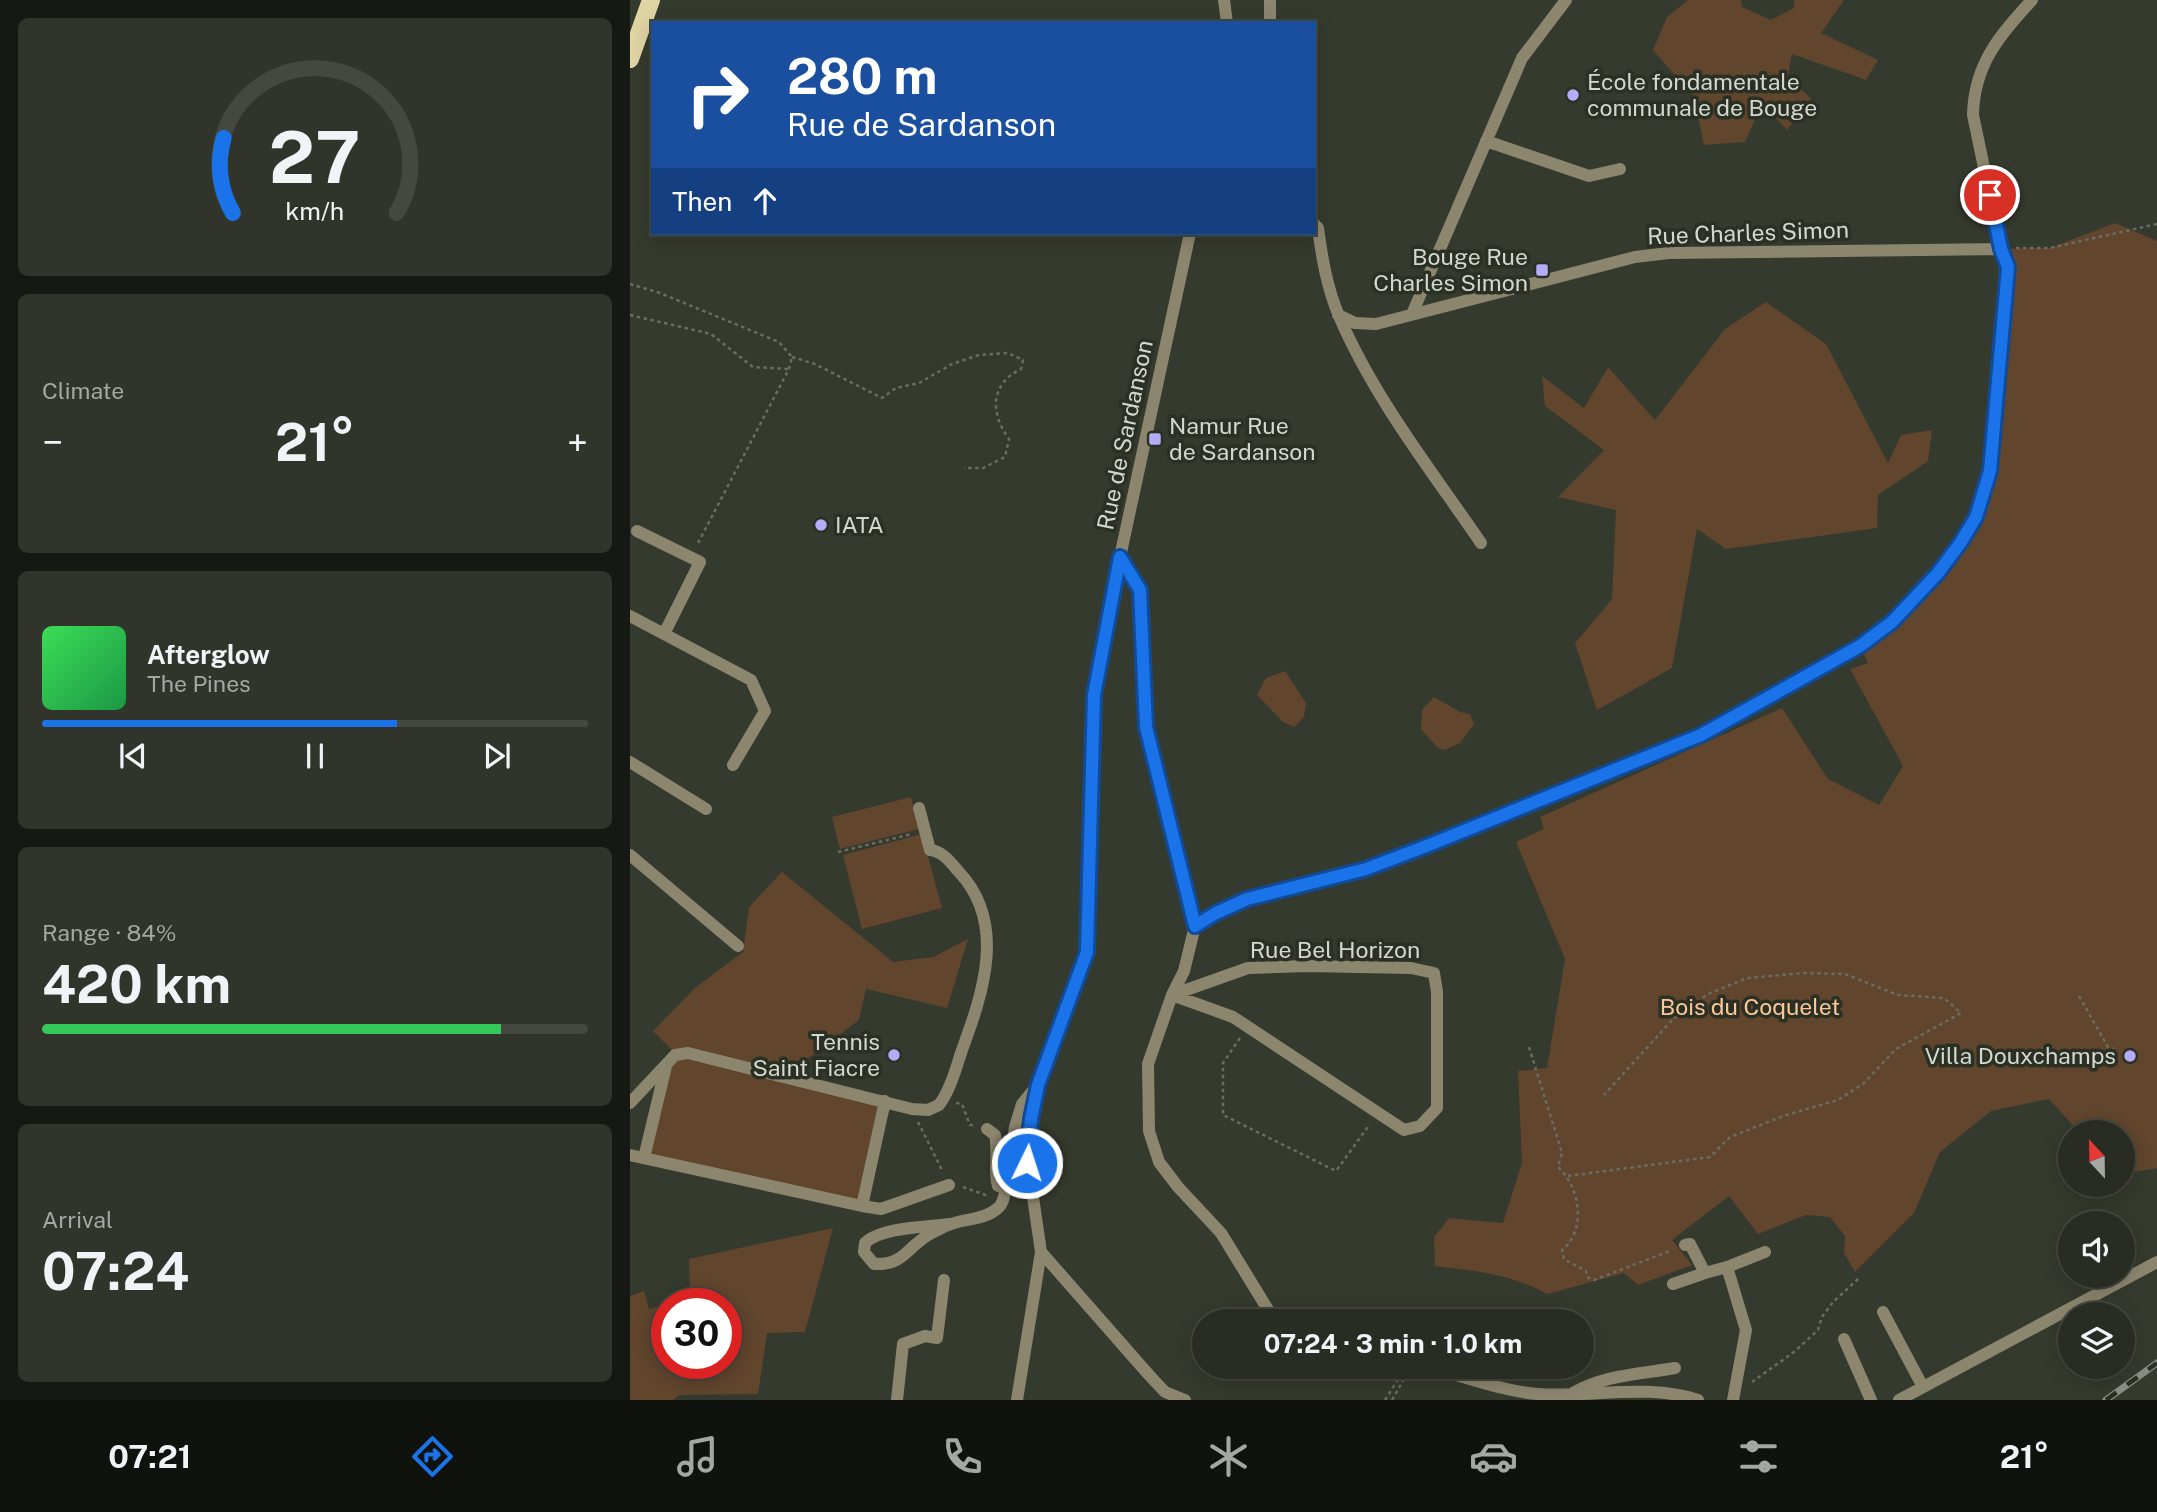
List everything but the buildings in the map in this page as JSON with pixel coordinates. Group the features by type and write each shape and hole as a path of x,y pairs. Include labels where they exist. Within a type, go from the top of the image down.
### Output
{"main road":[{"path":"630,59 633,40 651,0"}],"street":[{"path":"1224,0 1227,21"},
{"path":"1270,0 1270,21"},
{"path":"1412,314 1522,58 1566,0"},
{"path":"1268,1309 1222,1233 1178,1187 1159,1162 1149,1131 1148,1063 1172,995 1184,971 1195,926 1247,899 1366,869 1701,735 1860,646 1892,622 1938,573 1976,517 1990,471 2008,267 2001,249 1973,115 1973,102 1988,53 2032,0"},
{"path":"1486,141 1589,176 1620,169"},
{"path":"1316,226 1325,276 1338,315 1357,354 1388,407 1481,543"},
{"name":"Rue de Sardanson","path":"1190,235 1120,557 1140,590 1146,727 1195,926"},
{"name":"Rue Charles Simon","path":"1338,315 1355,323 1376,324 1635,257 1669,253 2001,249"},
{"path":"637,531 700,562 665,632"},
{"path":"1017,1400 1041,1252 1027,1163 1031,1119 1038,1085 1087,952 1094,695 1120,557"},
{"path":"630,616 665,632 751,680 765,710 733,765"},
{"path":"630,763 706,809"},
{"path":"630,1103 675,1055 688,1053 912,1109 928,1110 939,1105 980,1001 988,926 982,905 966,879 944,856 930,850 919,808"},
{"path":"630,855 738,946"},
{"name":"Rue Bel Horizon","path":"1248,968 1411,968 1434,973 1437,992 1437,1108 1420,1126 1404,1130 1233,1017 1172,995 1248,968"},
{"path":"644,1157 666,1065"},
{"path":"950,1224 922,1239 898,1260 884,1265 874,1264 864,1252 865,1243 882,1233 950,1224 996,1210 1002,1203 1009,1177 1015,1127 1022,1104 1038,1085"},
{"path":"862,1206 885,1101"},
{"path":"987,1129 995,1135 998,1147 998,1186 1006,1188"},
{"path":"630,1155 881,1209 949,1185"},
{"path":"1685,1245 1690,1244 1705,1273"},
{"path":"1041,1252 1149,1376 1165,1392 1185,1400"},
{"path":"1674,1284 1765,1252"},
{"path":"1899,1400 2157,1262"},
{"path":"1727,1267 1746,1330 1733,1397"},
{"path":"897,1400 903,1344 925,1336 937,1338 944,1280"},
{"path":"1883,1312 1923,1387"},
{"path":"1843,1339 1871,1400"},
{"path":"1573,1393 1586,1385 1602,1381 1675,1368"},
{"path":"1474,1379 1539,1394 1659,1392 1698,1400"}],"path":[{"path":"2001,249 2050,248 2157,224"},
{"path":"630,284 660,293 779,342 792,357 815,365 882,398 896,388 919,383 952,364 979,355 1008,353 1023,360 1021,369 1007,375 996,396 998,424 1009,439 1005,457 983,468 964,468"},
{"path":"630,315 711,334 753,366 789,369"},
{"path":"700,562 696,547 789,369 792,357"},
{"path":"838,852 925,831"},
{"path":"1569,1176 1710,1157 1730,1137 1786,1115 1838,1100 1863,1084 1896,1049 1961,1013 1944,998 1898,995 1845,974 1804,973 1747,978 1708,994 1674,1018 1604,1095"},
{"path":"2079,996 2108,1047 2114,1049"},
{"path":"1248,1027 1223,1063 1223,1115 1336,1171 1378,1113"},
{"path":"1530,1047 1562,1153 1558,1167 1569,1176 1578,1205 1578,1226 1571,1243 1562,1250 1564,1259 1586,1271 1587,1277 1594,1280 1685,1245"},
{"path":"943,1100 962,1104 970,1125 987,1129"},
{"path":"912,1109 949,1185 961,1186 986,1195"},
{"path":"1733,1397 1794,1352 1818,1330 1822,1317 1833,1302 1858,1279"},
{"path":"1385,1400 1399,1379"},
{"path":"1392,1400 1404,1379"}],"green space":[{"path":"1688,0 1741,0 1742,7 1771,20 1794,8 1794,0 1844,0 1821,33 1878,60 1866,80 1792,54 1788,76 1811,99 1787,130 1762,103 1745,142 1704,145 1694,97 1653,50 1667,17"},
{"name":"Bois du Coquelet","path":"2115,223 2157,241 2157,1168 2135,1172 2135,1120 2068,1120 2049,1099 1991,1111 1940,1152 1914,1213 1855,1272 1844,1253 1845,1236 1830,1217 1806,1215 1758,1234 1729,1196 1672,1240 1692,1265 1638,1285 1624,1273 1547,1294 1506,1278 1435,1266 1434,1237 1449,1218 1503,1223 1522,1163 1518,1071 1547,1068 1565,959 1516,842 1544,829 1540,817 1782,708 1828,779 1879,805 1903,766 1850,669 1868,663 1860,646 1892,622 1961,543 1990,471 2008,267 2001,249 2050,248"},
{"path":"1766,302 1826,344 1888,463 1901,435 1932,430 1928,461 1878,495 1877,528 1726,549 1697,529 1672,668 1597,710 1575,643 1612,599 1616,510 1558,497 1604,450 1545,406 1542,376 1584,408 1608,367 1655,420 1725,329"},
{"path":"1285,671 1306,703 1304,717 1294,727 1283,722 1257,695 1266,678"},
{"path":"1434,697 1460,712 1470,714 1474,724 1460,743 1445,750 1438,748 1421,729 1422,710"},
{"path":"911,797 919,829 840,849 832,817"},
{"path":"922,834 942,908 862,929 843,855"},
{"path":"782,872 893,962 933,957 968,939 947,1008 866,989 859,1020 785,1076 883,1099 859,1203 650,1156 674,1052 653,1031 695,988 743,952 749,907"},
{"path":"833,1228 805,1332 767,1333 758,1394 680,1395 673,1400 630,1400 630,1296 644,1291 651,1309 651,1379 742,1379 742,1288 690,1288 689,1259"}],"railway":[{"path":"2106,1400 2157,1363"}],"place":[{"name":"École fondamentale communale de Bouge","path":"1573,95"},
{"name":"Bouge Rue Charles Simon","path":"1542,270"},
{"name":"Namur Rue de Sardanson","path":"1155,439"},
{"name":"IATA","path":"821,525"},
{"name":"Tennis Saint Fiacre","path":"894,1055"},
{"name":"Villa Douxchamps","path":"2130,1056"}],"route":[{"path":"1027,1163 1031,1119 1038,1085 1087,952 1094,695 1120,557 1140,590 1146,727 1195,926 1247,899 1366,869 1701,735 1860,646 1892,622 1938,573 1976,517 1990,471 2008,267 2001,249 1990,195"}]}
